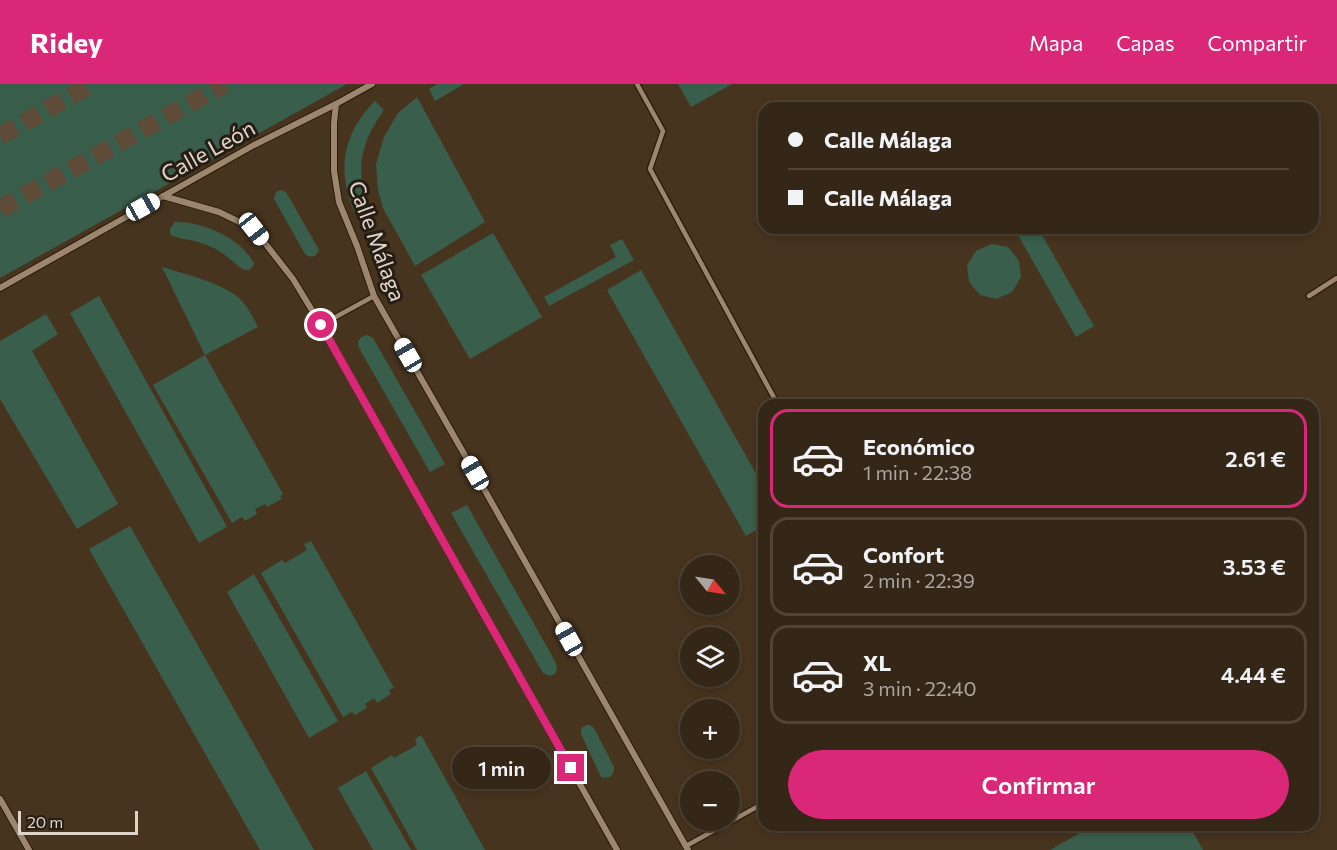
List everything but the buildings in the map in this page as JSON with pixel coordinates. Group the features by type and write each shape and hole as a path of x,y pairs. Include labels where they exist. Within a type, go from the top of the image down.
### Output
{"street":[{"name":"Calle León","path":"0,288 254,145 372,84"},
{"name":"Calle Málaga","path":"336,104 334,171 339,202 374,296 687,848"},
{"path":"163,196 219,212 254,229 292,279 321,325 617,850"},
{"path":"0,799 29,850"}],"lane":[{"path":"637,84 663,130 650,169 775,399"},
{"path":"1309,296 1337,278"},
{"path":"321,325 374,296"},
{"path":"687,848 758,807"}],"green space":[{"path":"0,84 347,84 0,278"},
{"path":"437,84 464,84 435,101 429,89"},
{"path":"678,84 732,84 691,107"},
{"path":"417,97 485,222 415,266 383,208 378,190 376,164 384,137 398,113"},
{"path":"375,101 384,110 370,133 362,156 362,180 368,207 354,212 345,182 346,153 355,126"},
{"path":"281,190 286,192 319,250 313,257 305,254 274,199 276,192"},
{"path":"175,222 197,224 220,233 240,246 254,264 250,270 244,270 214,248 200,242 172,236 170,229"},
{"path":"493,233 542,317 470,359 421,275"},
{"path":"1017,234 1041,234 1094,326 1076,337"},
{"path":"622,239 634,260 549,306 544,297 616,257 610,245"},
{"path":"992,244 1008,247 1019,261 1021,277 1012,292 996,299 980,295 969,282 967,265 976,251"},
{"path":"162,267 203,280 233,293 245,305 258,327 205,355"},
{"path":"641,270 758,477 758,529 746,536 607,290"},
{"path":"99,296 227,527 199,543 70,313"},
{"path":"46,314 58,334 32,351 118,504 77,529 0,399 0,341"},
{"path":"367,335 373,338 445,464 430,472 359,348 358,342 361,337"},
{"path":"205,355 283,494 280,496 282,499 267,507 265,504 255,509 257,514 245,521 242,517 232,523 153,385"},
{"path":"467,505 556,663 555,674 550,676 543,673 451,513"},
{"path":"130,526 314,850 260,850 89,549"},
{"path":"311,541 394,688 389,690 391,694 377,703 374,698 365,704 367,708 355,715 352,712 343,717 261,573 282,560 285,563 307,550 304,544"},
{"path":"254,574 338,721 309,738 227,592"},
{"path":"587,725 594,728 614,767 612,775 607,778 601,777 581,734 581,728"},
{"path":"421,735 485,850 417,850 371,768 392,755 394,758 417,745 415,739"},
{"path":"366,771 411,850 373,850 338,788"},
{"path":"1083,831 1192,831 1203,850 1050,850"}],"tunnel":[{"path":"0,136 92,84"},
{"path":"0,209 225,84"}],"route":[{"path":"321,325 571,768"}]}
